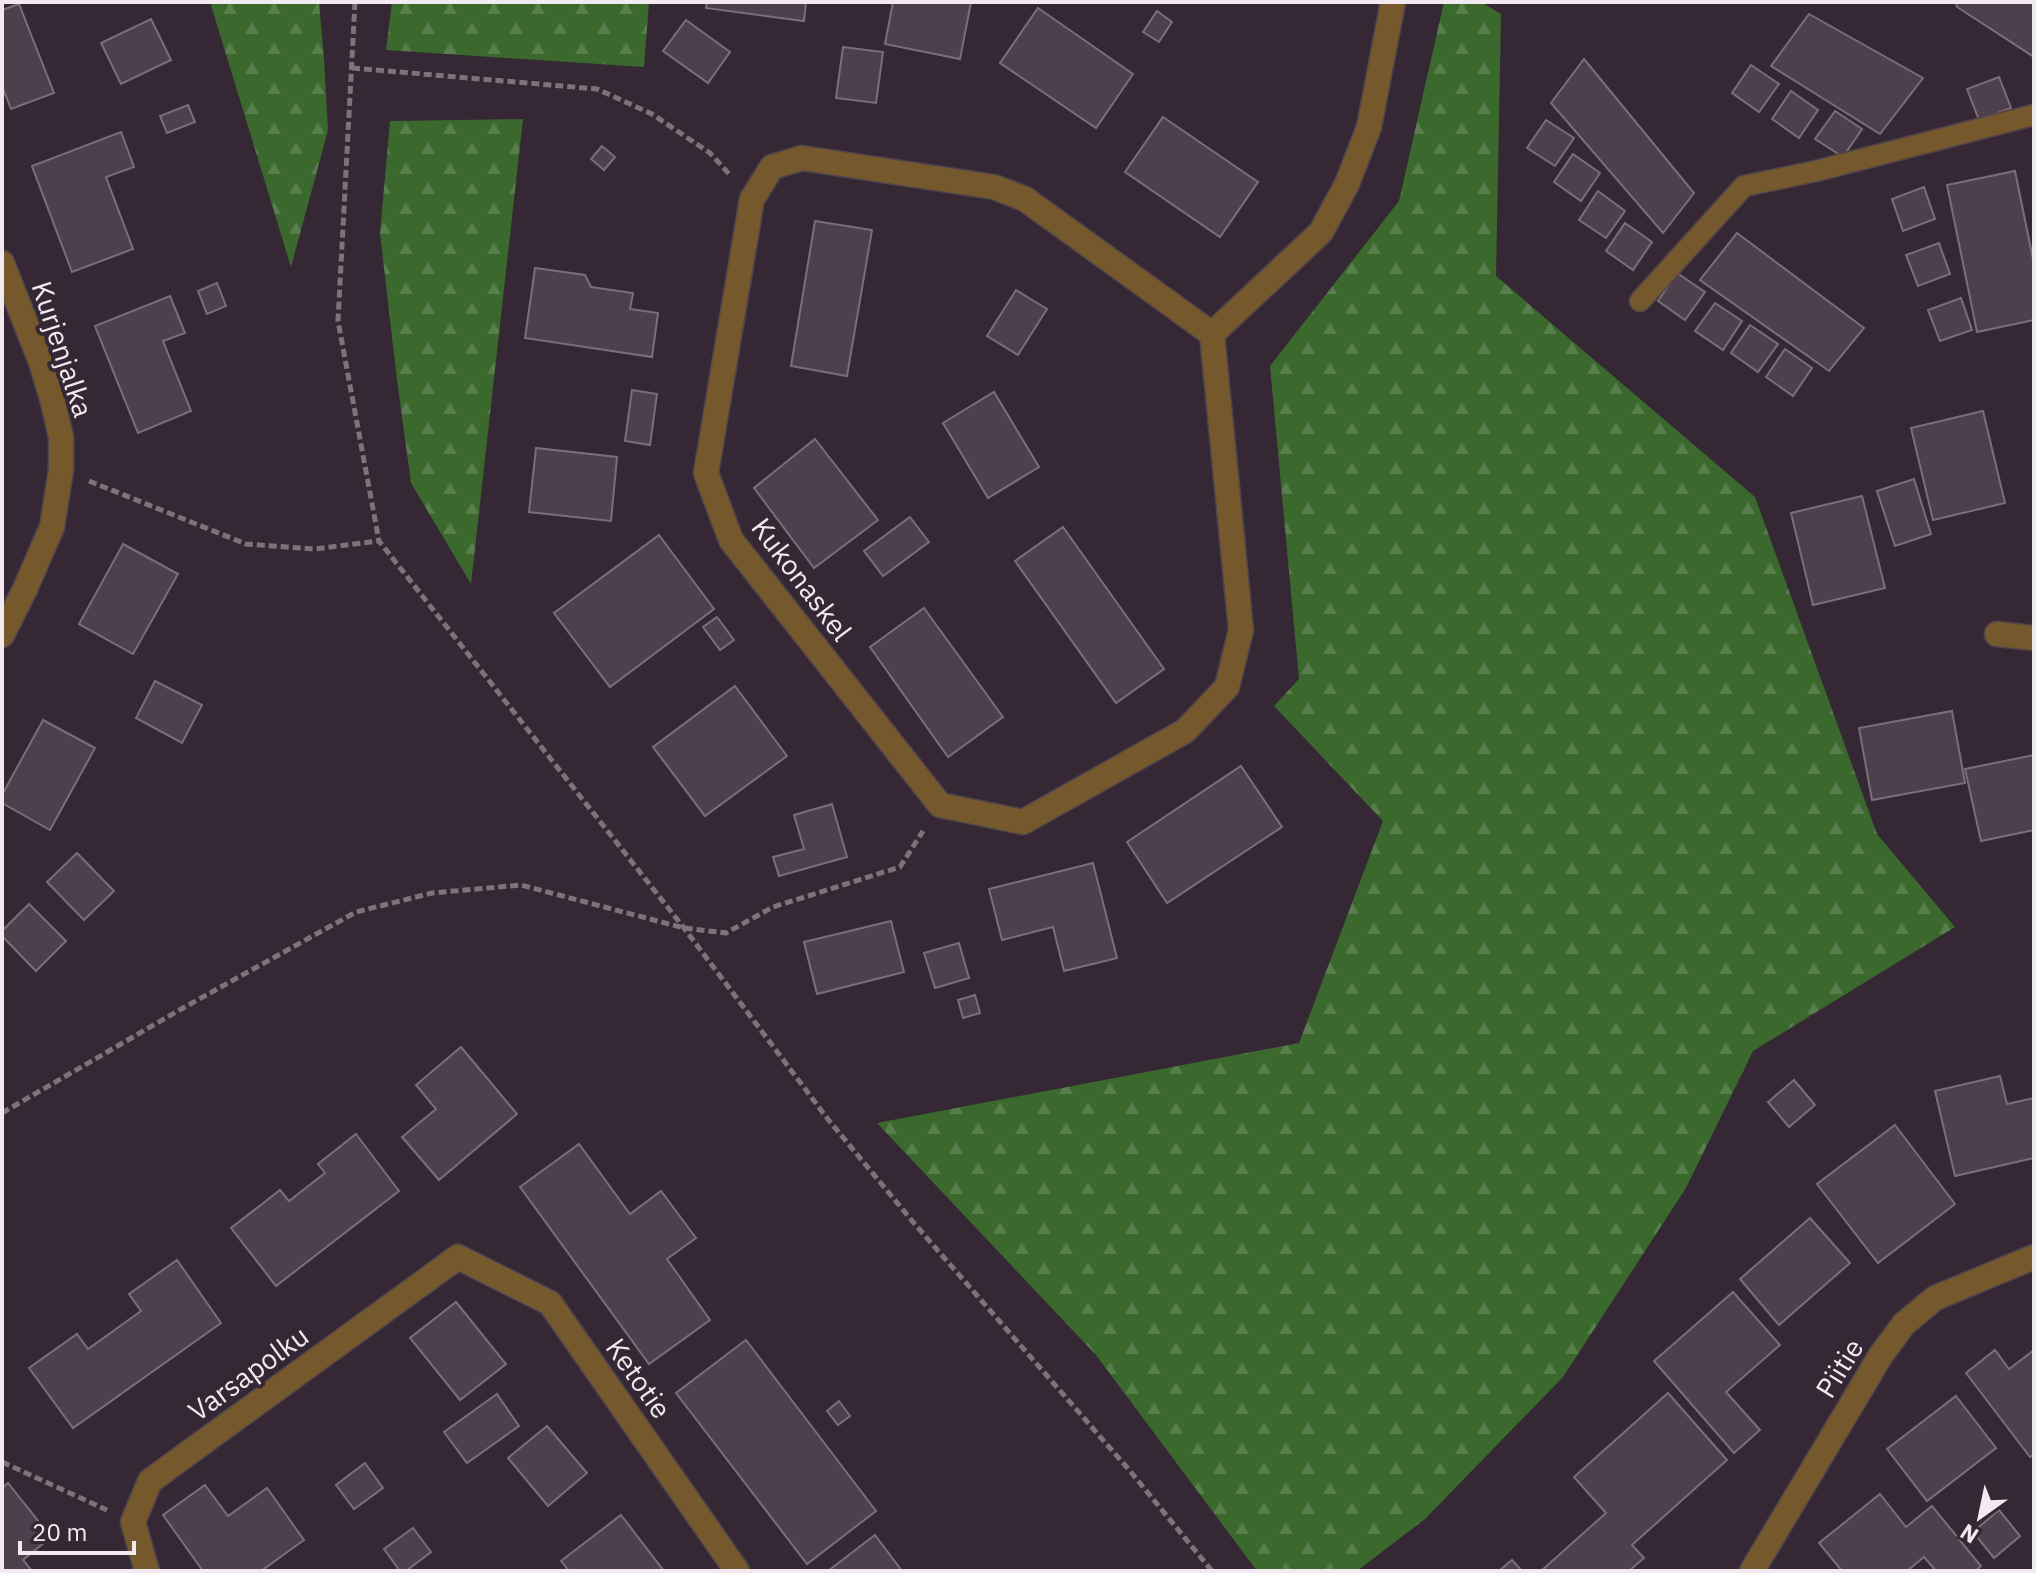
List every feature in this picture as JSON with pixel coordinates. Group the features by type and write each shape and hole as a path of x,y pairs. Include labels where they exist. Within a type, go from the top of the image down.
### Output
{"street":[{"path":"940,805 1023,822 1185,731 1227,687 1241,630 1212,334 1321,232 1341,196 1369,127 1393,2"},
{"name":"Kukonaskel","path":"940,805 731,540 706,473 752,199 772,167 802,158 994,187 1025,199 1212,334"},
{"name":"Kurjenjalka","path":"2,263 41,362 61,437 61,470 52,527 2,635"},
{"path":"1997,634 2034,638"},
{"name":"Varsapolku","path":"133,1522 150,1481 458,1257"},
{"name":"Ketotie","path":"458,1257 550,1303 737,1571"},
{"name":"Piitie","path":"1752,1571 1881,1355 1904,1324 1935,1298 2034,1257"},
{"path":"133,1522 147,1571"}],"lane":[{"path":"1640,301 1744,186 1816,171 2034,115"}],"path":[{"path":"355,2 338,321 379,541 684,928 827,1118 1212,1571"},
{"path":"352,68 597,89 652,114 710,153 752,199"},
{"path":"61,470 246,544 314,549 379,541"},
{"path":"2,1113 356,912 432,893 521,885 684,928 726,933 773,907 900,867 940,805"},
{"path":"2,1462 133,1522"}],"green space":[{"path":"210,2 319,2 328,130 291,267"},
{"path":"392,2 649,2 644,67 386,50"},
{"path":"1444,2 1481,2 1501,14 1496,276 1755,497 1877,834 1955,927 1753,1051 1686,1188 1563,1377 1425,1519 1357,1571 1257,1571 1096,1355 877,1123 1299,1043 1383,821 1274,706 1299,679 1270,366 1399,201"},
{"path":"523,119 471,584 411,483 380,233 390,121"}],"building":[{"path":"707,2 806,2 804,21 706,8"},
{"path":"893,2 971,2 960,59 885,44"},
{"path":"1956,2 2034,2 2034,57 1957,7"},
{"path":"19,4 54,93 11,109 2,86 2,10"},
{"path":"1038,8 1133,74 1096,128 1000,63"},
{"path":"1157,11 1172,22 1159,42 1143,32"},
{"path":"1809,14 1923,78 1880,134 1771,66"},
{"path":"151,19 171,60 121,84 101,43"},
{"path":"686,20 730,52 708,83 663,51"},
{"path":"843,47 883,52 876,103 836,98"},
{"path":"1584,59 1694,193 1663,233 1551,103"},
{"path":"1751,65 1779,84 1759,112 1732,93"},
{"path":"1999,77 2011,108 1979,120 1967,89"},
{"path":"1791,91 1818,110 1799,138 1772,119"},
{"path":"188,105 195,122 167,133 160,116"},
{"path":"1835,111 1862,129 1843,157 1815,139"},
{"path":"1163,117 1258,182 1220,237 1125,172"},
{"path":"1546,120 1574,138 1555,166 1527,148"},
{"path":"121,132 134,167 106,177 133,249 72,272 32,166"},
{"path":"602,146 615,157 604,170 591,159"},
{"path":"1573,154 1600,173 1581,201 1554,182"},
{"path":"2015,171 2034,264 2034,320 1977,332 1947,185"},
{"path":"1924,187 1935,219 1903,231 1892,199"},
{"path":"1598,191 1625,211 1606,238 1579,220"},
{"path":"815,221 872,230 847,376 791,366"},
{"path":"1625,223 1652,242 1633,270 1606,251"},
{"path":"1737,233 1864,328 1829,371 1700,280"},
{"path":"1939,243 1950,274 1918,286 1906,255"},
{"path":"535,268 585,275 591,287 633,293 630,309 658,313 652,357 525,338"},
{"path":"1677,273 1705,292 1685,320 1658,301"},
{"path":"217,283 226,306 207,314 198,291"},
{"path":"1016,290 1047,309 1018,355 987,336"},
{"path":"170,296 185,333 163,341 191,411 138,433 95,326"},
{"path":"1961,298 1972,330 1940,341 1928,310"},
{"path":"1715,303 1742,321 1723,350 1695,331"},
{"path":"1750,325 1778,344 1758,372 1731,353"},
{"path":"1785,349 1812,368 1793,396 1766,377"},
{"path":"632,390 657,394 650,445 625,441"},
{"path":"994,392 1039,467 988,498 943,423"},
{"path":"1983,411 2005,503 1933,520 1911,428"},
{"path":"815,439 878,520 814,568 754,488"},
{"path":"536,448 617,457 611,521 529,512"},
{"path":"1914,479 1931,534 1895,546 1877,491"},
{"path":"1862,496 1885,588 1813,605 1791,513"},
{"path":"910,517 929,542 883,576 864,551"},
{"path":"1063,527 1164,669 1116,703 1015,561"},
{"path":"659,535 714,609 610,687 554,613"},
{"path":"123,544 178,574 133,654 79,624"},
{"path":"924,608 1003,717 948,757 870,647"},
{"path":"717,617 734,640 720,650 703,627"},
{"path":"155,681 202,705 182,743 136,718"},
{"path":"735,686 787,756 705,816 653,747"},
{"path":"1952,711 1965,783 1872,800 1859,728"},
{"path":"43,720 95,748 50,830 2,803 2,795"},
{"path":"2034,755 2034,830 1981,841 1965,769"},
{"path":"1241,766 1282,827 1167,903 1127,842"},
{"path":"832,804 847,857 779,876 773,857 804,849 794,815"},
{"path":"77,853 114,891 84,920 47,882"},
{"path":"1093,863 1117,958 1064,971 1053,927 1002,940 989,889"},
{"path":"29,904 66,941 36,971 2,936 2,931"},
{"path":"891,921 904,972 817,994 804,942"},
{"path":"959,943 969,978 935,988 924,953"},
{"path":"975,995 980,1013 963,1018 958,1000"},
{"path":"461,1047 517,1114 439,1180 402,1137 436,1109 416,1085"},
{"path":"2000,1076 2007,1104 2034,1098 2034,1158 1955,1176 1935,1091"},
{"path":"1794,1080 1815,1105 1789,1127 1768,1102"},
{"path":"1895,1125 1955,1204 1878,1263 1817,1184"},
{"path":"356,1134 399,1191 276,1286 231,1228 280,1190 289,1201 325,1173 318,1164"},
{"path":"579,1144 630,1214 661,1191 696,1238 667,1259 710,1320 649,1364 520,1187"},
{"path":"1810,1218 1850,1263 1779,1325 1740,1279"},
{"path":"177,1260 221,1323 73,1428 29,1368 77,1334 88,1349 141,1311 129,1294"},
{"path":"1733,1292 1780,1345 1726,1392 1760,1430 1734,1453 1654,1361"},
{"path":"456,1302 506,1364 460,1400 410,1338"},
{"path":"746,1340 876,1511 807,1564 676,1393"},
{"path":"1995,1350 2009,1369 2034,1350 2034,1455 2030,1457 1966,1373"},
{"path":"1668,1393 1727,1460 1632,1545 1644,1558 1629,1571 1541,1571 1606,1513 1574,1477"},
{"path":"497,1394 519,1426 467,1463 444,1432"},
{"path":"1956,1396 1996,1448 1927,1501 1887,1449"},
{"path":"839,1401 850,1416 838,1425 827,1411"},
{"path":"547,1426 587,1473 548,1506 508,1458"},
{"path":"365,1463 383,1488 354,1509 336,1485"},
{"path":"8,1483 51,1537 23,1560 32,1571 2,1571 2,1488"},
{"path":"205,1485 228,1516 267,1488 304,1540 261,1571 203,1571 163,1515"},
{"path":"1880,1494 1906,1527 1932,1506 1981,1566 1975,1571 1936,1571 1924,1557 1907,1571 1842,1571 1819,1543"},
{"path":"1999,1510 2020,1536 1994,1558 1973,1532"},
{"path":"621,1515 664,1571 569,1571 561,1561"},
{"path":"413,1528 431,1552 406,1571 400,1571 384,1549"},
{"path":"875,1535 902,1571 828,1571"},
{"path":"1512,1560 1522,1571 1499,1571"}]}
